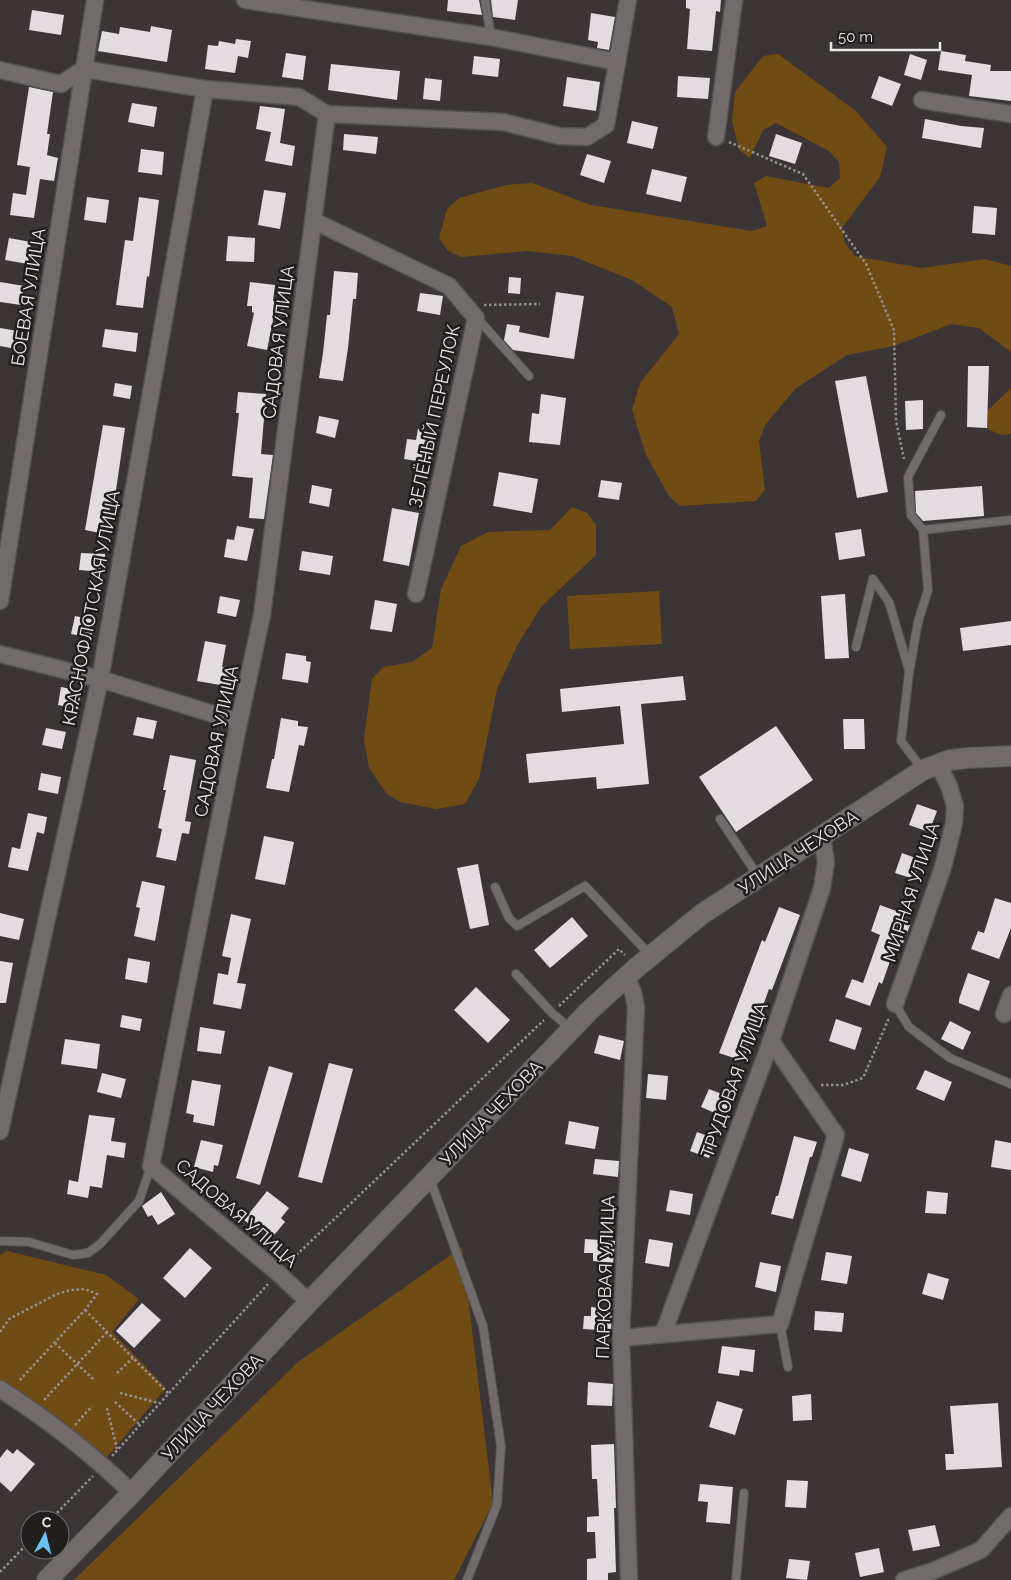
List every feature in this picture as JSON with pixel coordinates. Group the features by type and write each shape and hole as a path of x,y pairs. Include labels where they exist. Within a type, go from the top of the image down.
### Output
{"street":[{"name":"БОЕВАЯ УЛИЦА","path":"0,601 95,0"},
{"path":"245,0 491,37 617,62"},
{"path":"0,70 61,84 84,69 204,89 299,97 327,114 503,122 559,136 588,138 606,125 628,0"},
{"path":"716,137 734,0"},
{"name":"КРАСНОФЛОТСКАЯ УЛИЦА","path":"0,1131 100,679 204,89"},
{"path":"922,100 1011,114"},
{"name":"САДОВАЯ УЛИЦА","path":"309,1302 278,1273 151,1166 262,615 327,114"},
{"name":"ЗЕЛЁНЫЙ ПЕРЕУЛОК","path":"314,221 449,286 472,313 416,594"},
{"path":"0,654 100,679 239,722"},
{"name":"УЛИЦА ЧЕХОВА","path":"46,1580 132,1493 309,1302 429,1177 571,1030 638,967 702,914 931,767 950,760 1011,756"},
{"name":"МИРНАЯ УЛИЦА","path":"895,1004 943,867 954,823 955,806 951,793 931,767"},
{"name":"ТРУДОВАЯ УЛИЦА","path":"663,1334 771,1041 822,888 826,862 822,836"},
{"name":"ПАРКОВАЯ УЛИЦА","path":"629,1580 621,1338 636,1007 633,992 638,967"},
{"path":"1004,1014 1011,995"},
{"path":"621,1338 780,1324 836,1135 771,1041"},
{"path":"8,1387 26,1406 103,1465 132,1493"},
{"path":"904,1580 933,1571 981,1550 1011,1516"}],"lane":[{"path":"485,0 491,37"},
{"path":"472,313 529,376"},
{"path":"931,767 901,741 909,673 918,622 928,590 923,530 911,515 908,478 941,415"},
{"path":"923,530 1011,520"},
{"path":"856,647 873,579 889,602 909,673"},
{"path":"720,819 759,877"},
{"path":"495,887 509,918 517,926 585,886 638,967"},
{"path":"516,974 552,1013 571,1030"},
{"path":"895,1004 909,1027 950,1058 1011,1084"},
{"path":"0,1241 29,1242 73,1255 88,1253 100,1244 139,1201 151,1166"},
{"path":"429,1177 483,1326 501,1446 497,1505 467,1580"},
{"path":"780,1324 788,1367"},
{"path":"736,1580 744,1493"}],"path":[{"path":"716,137 803,174 866,264 894,330 896,420 908,478"},
{"path":"472,313 486,304 540,304"},
{"path":"60,1510 140,1425 278,1273 619,948 638,967"},
{"path":"802,1086 843,1086 863,1078 895,1004"},
{"path":"0,1332 9,1319 57,1294 85,1289 97,1294 55,1343 8,1387"},
{"path":"85,1310 168,1393"},
{"path":"41,1403 108,1332"},
{"path":"55,1343 95,1382"},
{"path":"117,1373 133,1358"},
{"path":"120,1393 159,1403"},
{"path":"115,1402 140,1425"},
{"path":"73,1428 92,1406"},
{"path":"107,1408 117,1449"},
{"path":"0,1572 20,1551"}],"shaded area":[{"path":"778,54 856,111 887,147 880,177 842,228 845,243 855,256 922,268 985,259 1011,266 1011,352 979,328 951,324 894,346 847,355 795,389 765,425 759,441 765,490 756,501 680,506 669,496 646,455 632,410 640,383 679,334 672,307 632,280 572,256 527,251 461,257 448,251 439,238 447,209 459,198 506,185 532,183 591,205 752,231 767,226 754,183 766,176 829,188 840,178 839,162 829,151 776,123 763,130 750,158 739,150 732,121 735,92 763,56"},
{"path":"1011,388 1011,434 1002,435 987,429 983,415"},
{"path":"572,507 587,513 596,525 596,555 541,607 518,644 497,689 479,779 465,804 436,809 400,802 387,794 369,768 364,739 372,679 383,667 412,662 432,648 441,589 461,546 488,532 550,530"},
{"path":"659,591 662,644 570,649 567,596"},
{"path":"462,1247 493,1503 454,1580 74,1580 298,1362"},
{"path":"7,1251 106,1275 139,1299 112,1332 166,1388 107,1457 0,1385 0,1255"}],"building":[{"path":"448,0 479,0 482,15 447,11"},
{"path":"491,0 518,0 515,20 493,17"},
{"path":"686,0 721,0 720,12 716,11 712,51 687,49 690,9 686,8"},
{"path":"32,10 64,15 61,35 29,30"},
{"path":"591,13 615,17 609,50 597,48 598,42 588,40"},
{"path":"151,26 172,30 167,62 98,51 102,31 119,34 120,27 150,32"},
{"path":"236,39 251,41 248,58 238,56 235,73 205,69 208,45 218,46 219,41 235,44"},
{"path":"941,51 966,55 965,61 991,65 990,71 1011,71 1011,101 969,96 972,75 938,70"},
{"path":"286,53 306,56 303,80 282,77"},
{"path":"910,54 927,60 921,80 904,75"},
{"path":"474,56 500,59 498,77 472,74"},
{"path":"331,64 400,71 397,100 328,90"},
{"path":"678,76 710,78 708,99 677,97"},
{"path":"879,76 901,84 892,106 871,98"},
{"path":"567,77 600,82 596,111 563,106"},
{"path":"425,78 442,80 440,101 423,99"},
{"path":"29,87 53,92 47,134 50,134 47,155 58,158 54,181 40,179 34,218 10,215 13,193 26,195 30,167 17,165"},
{"path":"132,103 157,107 154,127 128,122"},
{"path":"260,106 285,109 280,143 295,146 292,166 265,161 271,132 256,129"},
{"path":"925,119 984,128 981,148 922,138"},
{"path":"632,121 658,127 653,149 627,143"},
{"path":"344,134 378,137 376,154 343,150"},
{"path":"776,134 802,143 795,164 769,156"},
{"path":"141,149 164,152 162,175 138,172"},
{"path":"587,154 611,161 604,183 580,175"},
{"path":"652,169 687,177 681,202 646,194"},
{"path":"264,190 286,193 280,229 258,225"},
{"path":"87,197 109,200 106,223 84,220"},
{"path":"139,197 159,200 143,308 116,305 125,240 133,241"},
{"path":"974,206 997,208 995,235 972,233"},
{"path":"228,236 255,238 254,262 226,261"},
{"path":"9,238 31,242 28,264 5,260"},
{"path":"334,271 358,273 356,299 353,299 343,381 319,378 327,315 330,315"},
{"path":"509,277 521,278 520,294 508,293"},
{"path":"0,282 24,286 21,305 0,302"},
{"path":"250,282 275,285 273,301 285,302 283,316 274,315 267,350 247,346 254,313 252,312 252,306 247,306"},
{"path":"556,292 584,296 574,359 513,350 504,340 507,324 520,326 519,332 549,338"},
{"path":"420,293 443,296 440,315 417,311"},
{"path":"0,328 18,331 16,349 0,346"},
{"path":"105,329 138,333 136,352 102,347"},
{"path":"968,366 989,366 987,428 967,427"},
{"path":"866,376 888,492 857,498 835,381"},
{"path":"115,383 132,386 130,399 113,396"},
{"path":"238,392 266,394 261,454 273,455 264,519 249,518 253,478 232,476 239,413 236,413"},
{"path":"541,394 566,398 560,445 529,442 532,413 539,414"},
{"path":"923,400 923,429 906,430 905,401"},
{"path":"319,416 339,420 335,438 316,433"},
{"path":"103,425 125,428 114,504 111,503 105,534 85,530"},
{"path":"418,429 435,432 430,463 404,459 407,439 416,440"},
{"path":"499,472 538,479 532,513 493,506"},
{"path":"601,480 622,483 619,500 598,497"},
{"path":"312,485 332,489 329,507 309,503"},
{"path":"982,486 984,516 923,521 916,513 915,491"},
{"path":"392,508 419,513 409,566 383,561"},
{"path":"237,526 254,529 247,561 224,557 227,539 234,540"},
{"path":"861,529 865,556 839,560 835,533"},
{"path":"302,551 333,556 330,575 299,570"},
{"path":"81,553 105,554 104,572 79,570"},
{"path":"845,594 849,658 825,659 821,596"},
{"path":"220,596 240,600 236,617 217,613"},
{"path":"375,600 397,604 392,632 370,629"},
{"path":"75,616 95,620 91,638 71,634"},
{"path":"1011,621 1011,645 963,651 960,628"},
{"path":"205,641 226,645 222,667 235,670 232,687 197,681"},
{"path":"286,653 306,656 306,661 311,662 308,683 282,679"},
{"path":"683,676 686,700 641,704 649,784 597,789 596,777 529,783 526,754 624,744 620,706 562,712 560,689"},
{"path":"61,687 81,691 78,709 58,705"},
{"path":"137,717 157,721 153,739 133,735"},
{"path":"281,718 298,721 298,726 308,727 304,746 299,745 289,792 266,788 272,759 274,759"},
{"path":"843,719 864,719 865,749 844,749"},
{"path":"776,726 813,780 736,832 699,777"},
{"path":"46,728 66,732 62,749 42,745"},
{"path":"170,755 196,760 185,821 191,822 189,834 182,833 176,861 156,857 162,829 158,828 166,790 163,790"},
{"path":"41,773 61,777 58,794 38,790"},
{"path":"917,804 937,811 929,832 909,825"},
{"path":"28,813 47,817 44,834 37,832 28,871 8,867 12,847 20,849"},
{"path":"264,836 294,842 285,885 255,879"},
{"path":"902,853 921,860 914,879 895,873"},
{"path":"478,864 489,925 470,929 457,868"},
{"path":"142,881 165,886 155,941 134,936 140,908 136,907"},
{"path":"995,898 1011,903 1011,928 999,959 971,949 978,931 984,933"},
{"path":"880,905 907,915 904,923 910,925 903,943 897,941 882,984 879,982 870,1006 845,997 852,979 863,983 880,935 871,931"},
{"path":"779,907 800,915 772,990 769,989 743,1061 719,1053 762,940 765,942"},
{"path":"0,913 24,919 19,940 0,936"},
{"path":"231,914 251,919 237,983 246,984 241,1009 213,1004 218,973 228,975 231,958 222,956"},
{"path":"572,917 588,936 550,968 534,950"},
{"path":"128,958 150,962 147,983 125,979"},
{"path":"0,961 13,963 6,1003 0,1003"},
{"path":"968,973 990,981 979,1011 959,1003"},
{"path":"476,987 510,1020 488,1043 454,1010"},
{"path":"122,1015 142,1019 140,1031 120,1027"},
{"path":"836,1019 862,1028 855,1050 829,1041"},
{"path":"950,1021 971,1032 963,1050 941,1039"},
{"path":"200,1027 225,1031 221,1054 197,1051"},
{"path":"599,1035 624,1041 620,1060 594,1053"},
{"path":"65,1039 100,1044 97,1069 61,1064"},
{"path":"329,1063 353,1069 322,1183 298,1177"},
{"path":"269,1066 293,1073 260,1185 236,1178"},
{"path":"925,1070 952,1082 944,1101 916,1089"},
{"path":"102,1073 126,1079 121,1098 97,1092"},
{"path":"648,1074 668,1076 666,1100 646,1098"},
{"path":"192,1080 221,1085 214,1126 193,1122 194,1115 186,1113"},
{"path":"709,1089 732,1098 724,1117 701,1107"},
{"path":"89,1115 115,1118 111,1141 126,1143 124,1158 107,1155 102,1188 90,1186 88,1198 67,1194 69,1180 78,1182"},
{"path":"569,1121 599,1127 595,1149 565,1144"},
{"path":"697,1132 716,1139 709,1158 690,1151"},
{"path":"794,1136 817,1142 812,1157 810,1157 793,1219 771,1214 776,1196 778,1196"},
{"path":"201,1140 223,1145 218,1166 214,1165 213,1172 194,1167"},
{"path":"995,1140 1011,1143 1011,1170 991,1167"},
{"path":"849,1148 869,1154 861,1182 841,1176"},
{"path":"595,1159 619,1161 618,1177 593,1174"},
{"path":"670,1190 693,1194 690,1215 666,1211"},
{"path":"267,1191 289,1208 281,1218 285,1222 270,1240 244,1220"},
{"path":"927,1191 948,1193 946,1214 925,1213"},
{"path":"161,1192 175,1214 158,1225 152,1215 148,1217 142,1206"},
{"path":"585,1239 615,1241 613,1263 593,1261 593,1253 584,1253"},
{"path":"649,1239 673,1243 669,1267 645,1263"},
{"path":"190,1248 212,1268 185,1298 163,1278"},
{"path":"826,1252 852,1256 847,1284 821,1280"},
{"path":"760,1262 781,1266 776,1292 755,1287"},
{"path":"928,1273 949,1279 943,1300 922,1294"},
{"path":"142,1303 161,1320 134,1348 116,1331"},
{"path":"591,1307 612,1309 611,1331 583,1329 584,1316 591,1316"},
{"path":"815,1311 844,1313 842,1332 814,1330"},
{"path":"722,1346 755,1350 753,1372 740,1370 739,1376 718,1373"},
{"path":"588,1382 613,1384 612,1406 587,1405"},
{"path":"811,1394 812,1420 793,1421 792,1396"},
{"path":"717,1401 743,1409 735,1435 709,1427"},
{"path":"998,1403 1002,1467 946,1470 945,1454 954,1454 950,1406"},
{"path":"614,1444 616,1572 608,1573 608,1580 587,1580 587,1559 596,1558 595,1532 587,1532 587,1517 599,1516 597,1479 592,1479 591,1445"},
{"path":"7,1449 13,1454 17,1449 35,1464 11,1492 0,1482 0,1458"},
{"path":"787,1480 808,1481 806,1508 785,1507"},
{"path":"700,1484 733,1487 730,1524 706,1522 708,1502 698,1501"},
{"path":"935,1525 940,1546 913,1551 908,1530"},
{"path":"879,1548 884,1572 860,1577 855,1553"},
{"path":"789,1559 810,1561 807,1580 786,1578"}]}
